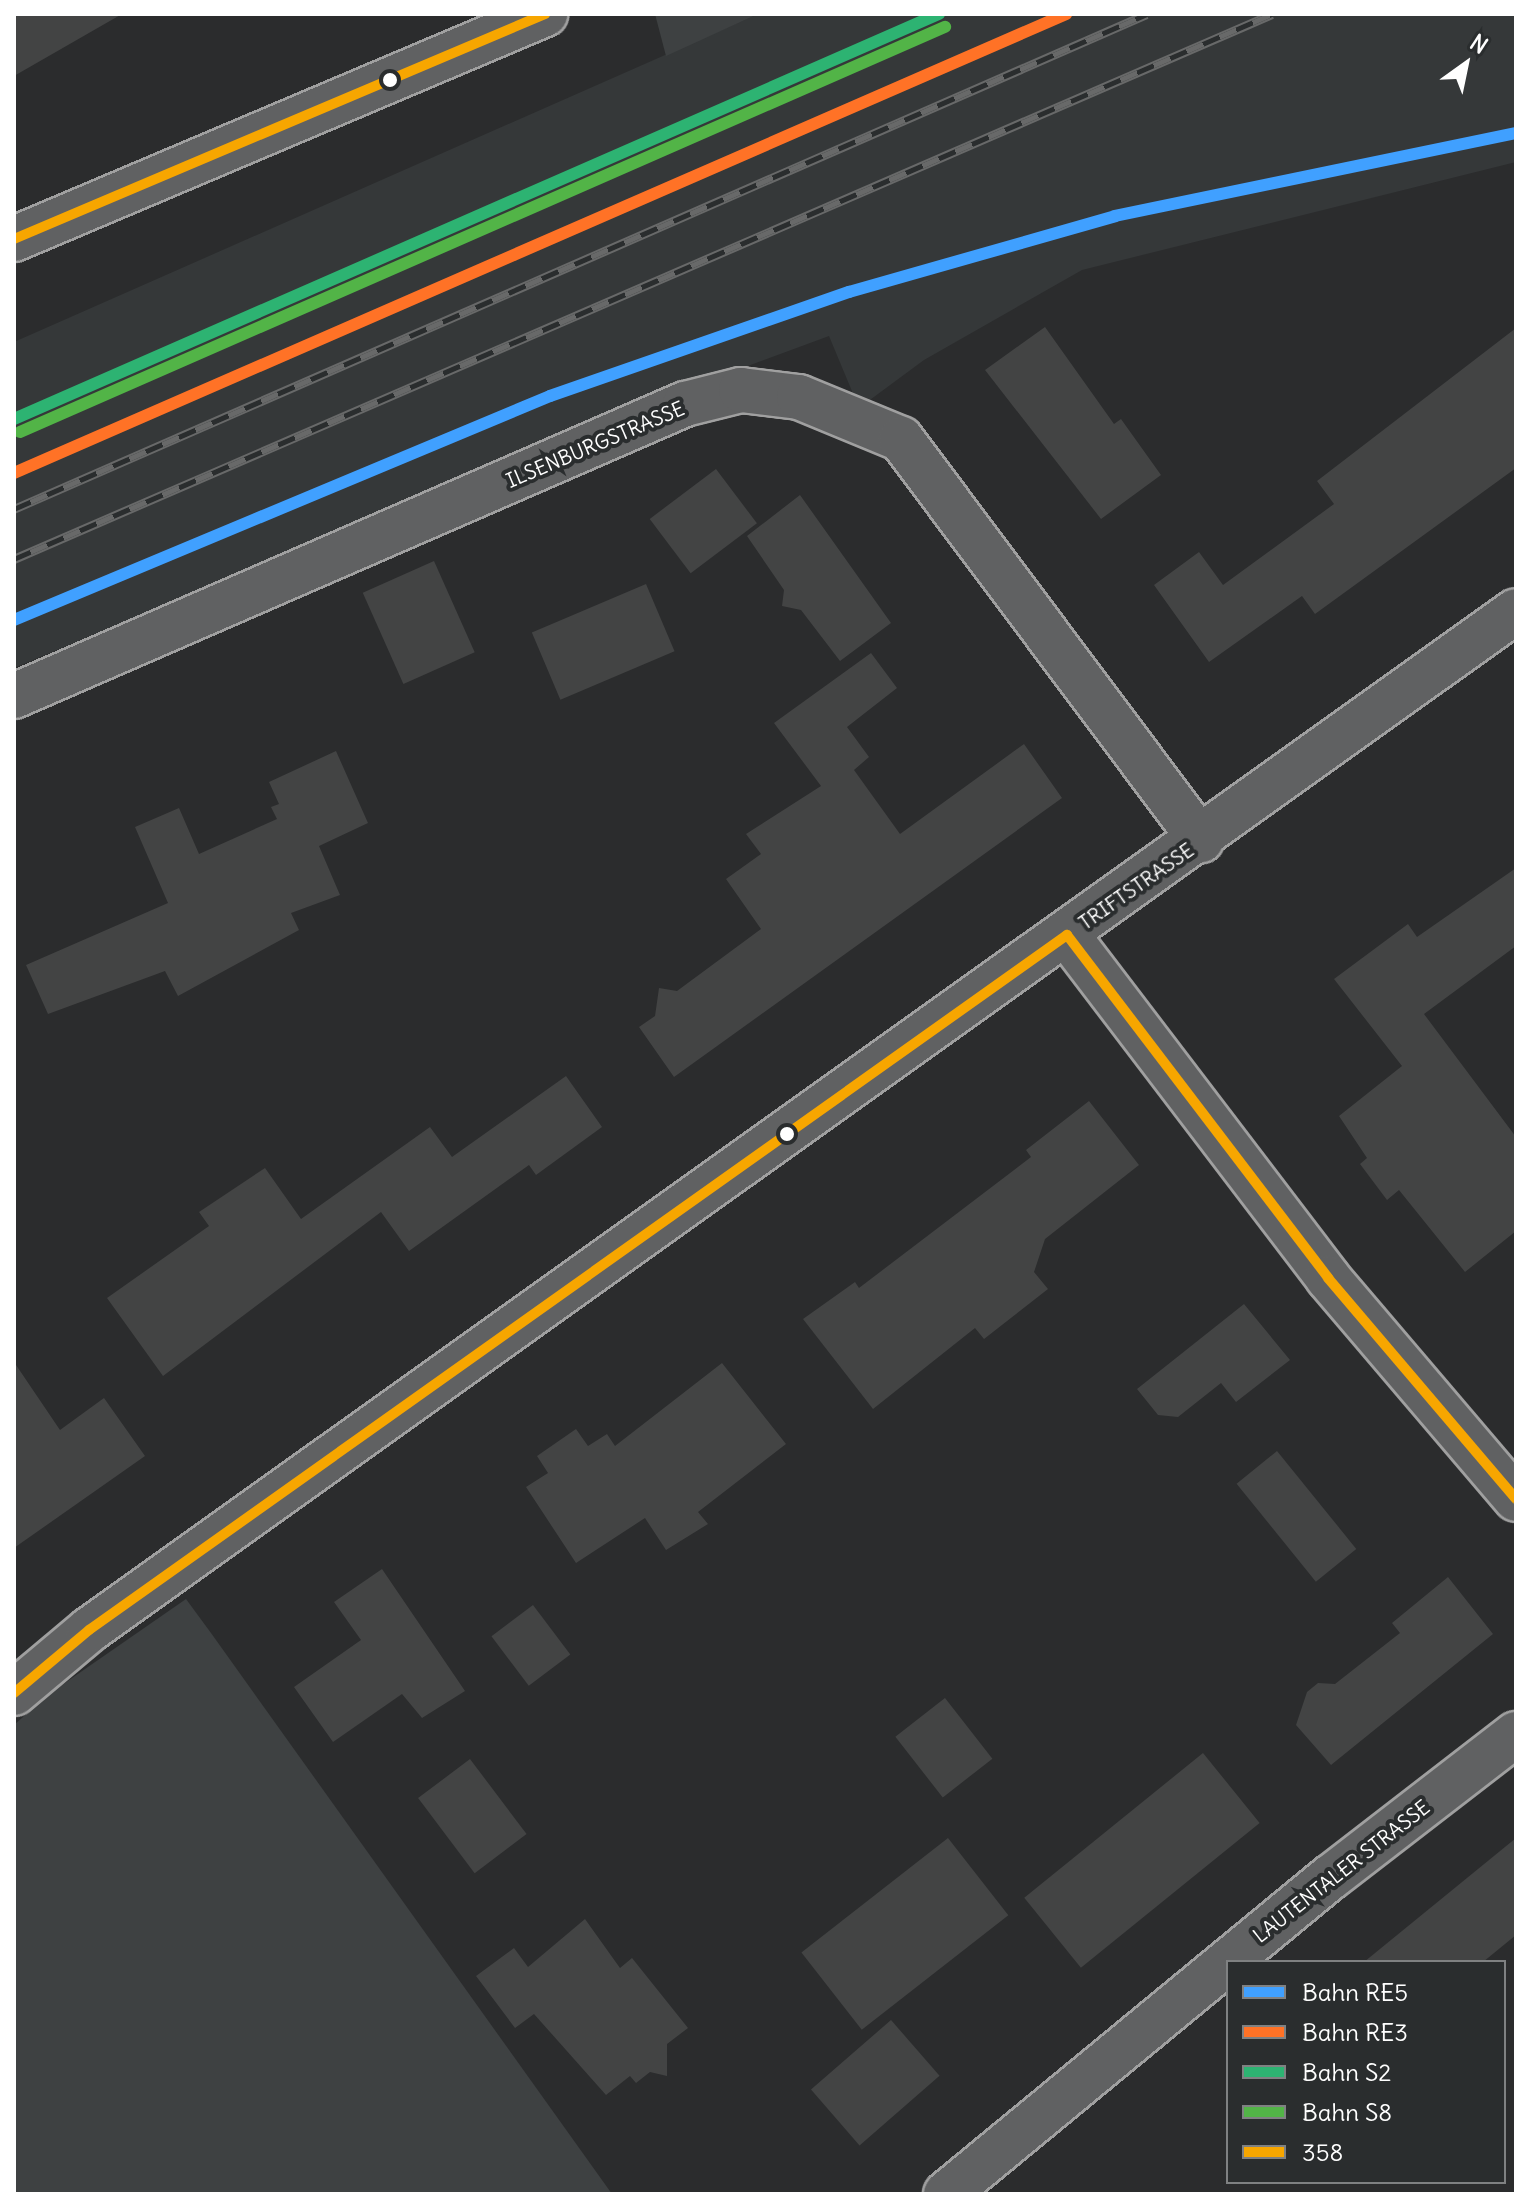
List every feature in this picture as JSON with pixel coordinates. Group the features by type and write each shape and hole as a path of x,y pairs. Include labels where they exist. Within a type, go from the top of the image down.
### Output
{"street":[{"path":"14,239 545,14"},
{"name":"ILSENBURGSTRASSE","path":"14,696 685,404 741,390 784,395 845,412 901,439 1201,840"},
{"name":"TRIFTSTRASSE","path":"14,1693 89,1630 1201,840 1516,611"},
{"path":"1067,935 1328,1278 1516,1499"},
{"name":"LAUTENTALER STRASSE","path":"1230,1960 1331,1877 1516,1734"},
{"name":"LAUTENTALER STRASSE","path":"946,2194 1226,1963"}],"shaded area":[{"path":"655,14 758,14 666,56"},
{"path":"758,14 1516,14 1516,162 1082,270 924,360 859,408 829,336 636,407 14,668 14,342"},
{"path":"186,1599 612,2194 14,2194 14,1725 49,1694"}],"building":[{"path":"14,14 122,14 14,76"},
{"path":"1045,327 1114,424 1121,419 1161,475 1101,519 985,370"},
{"path":"1516,328 1516,468 1315,614 1302,596 1209,662 1154,585 1199,552 1223,585 1334,504 1317,481"},
{"path":"716,469 757,523 691,573 650,519"},
{"path":"800,495 891,623 840,661 801,610 782,606 784,590 747,536"},
{"path":"434,561 475,652 403,684 363,593"},
{"path":"646,584 675,651 560,700 532,632"},
{"path":"871,653 897,688 847,727 869,757 854,770 900,834 1024,744 1062,798 674,1077 639,1027 655,1016 659,988 677,991 761,929 726,879 761,854 746,834 821,786 774,723"},
{"path":"336,751 368,823 319,846 340,895 291,913 299,930 178,996 165,971 48,1014 26,965 168,903 135,827 179,808 199,854 277,819 271,807 279,804 269,782"},
{"path":"1516,868 1516,946 1424,1014 1516,1137 1516,1231 1465,1272 1399,1190 1387,1200 1360,1164 1367,1158 1339,1116 1402,1066 1334,979 1408,924 1417,937"},
{"path":"566,1076 602,1127 536,1175 529,1165 409,1251 381,1212 163,1376 107,1298 209,1226 199,1212 265,1168 301,1219 430,1127 452,1157"},
{"path":"1089,1101 1139,1165 1045,1239 1034,1272 1048,1289 984,1339 975,1328 873,1409 803,1319 855,1282 859,1288 1031,1157 1026,1150"},
{"path":"1244,1304 1290,1360 1236,1402 1221,1383 1178,1417 1158,1415 1137,1389"},
{"path":"14,1362 60,1430 104,1398 145,1456 14,1548"},
{"path":"722,1363 786,1444 698,1512 708,1524 666,1550 645,1518 576,1563 526,1487 548,1473 537,1456 576,1429 588,1446 607,1434 615,1446"},
{"path":"1277,1451 1356,1549 1316,1582 1237,1484"},
{"path":"382,1569 465,1691 422,1718 402,1694 333,1742 294,1687 361,1640 334,1602"},
{"path":"1448,1577 1493,1634 1331,1765 1296,1725 1307,1692 1318,1683 1335,1684 1400,1633 1392,1623"},
{"path":"533,1605 570,1655 529,1686 491,1636"},
{"path":"945,1698 992,1759 943,1797 895,1737"},
{"path":"1203,1753 1260,1823 1081,1968 1024,1898"},
{"path":"470,1759 527,1834 475,1873 418,1798"},
{"path":"948,1838 1008,1915 862,2030 801,1953"},
{"path":"1516,1838 1516,1935 1485,1960 1366,1960"},
{"path":"585,1919 620,1968 632,1958 688,2028 667,2044 667,2076 650,2072 636,2083 630,2076 606,2095 534,2014 515,2028 476,1976 514,1948 528,1967"},
{"path":"891,2020 940,2076 860,2145 811,2090"}],"railway":[{"path":"14,509 1147,14"},
{"path":"14,559 1272,14"}],"rail line":[{"name":"S2","path":"14,419 939,14"},
{"name":"RE3","path":"14,473 1066,14"},
{"name":"S8","path":"20,432 945,27"},
{"name":"RE5","path":"14,620 550,396 849,292 1115,216 1516,133"}],"transit line":[{"name":"358","path":"14,239 545,14"},
{"name":"358","path":"14,1693 89,1630 1067,935 1328,1278 1516,1499"}]}
